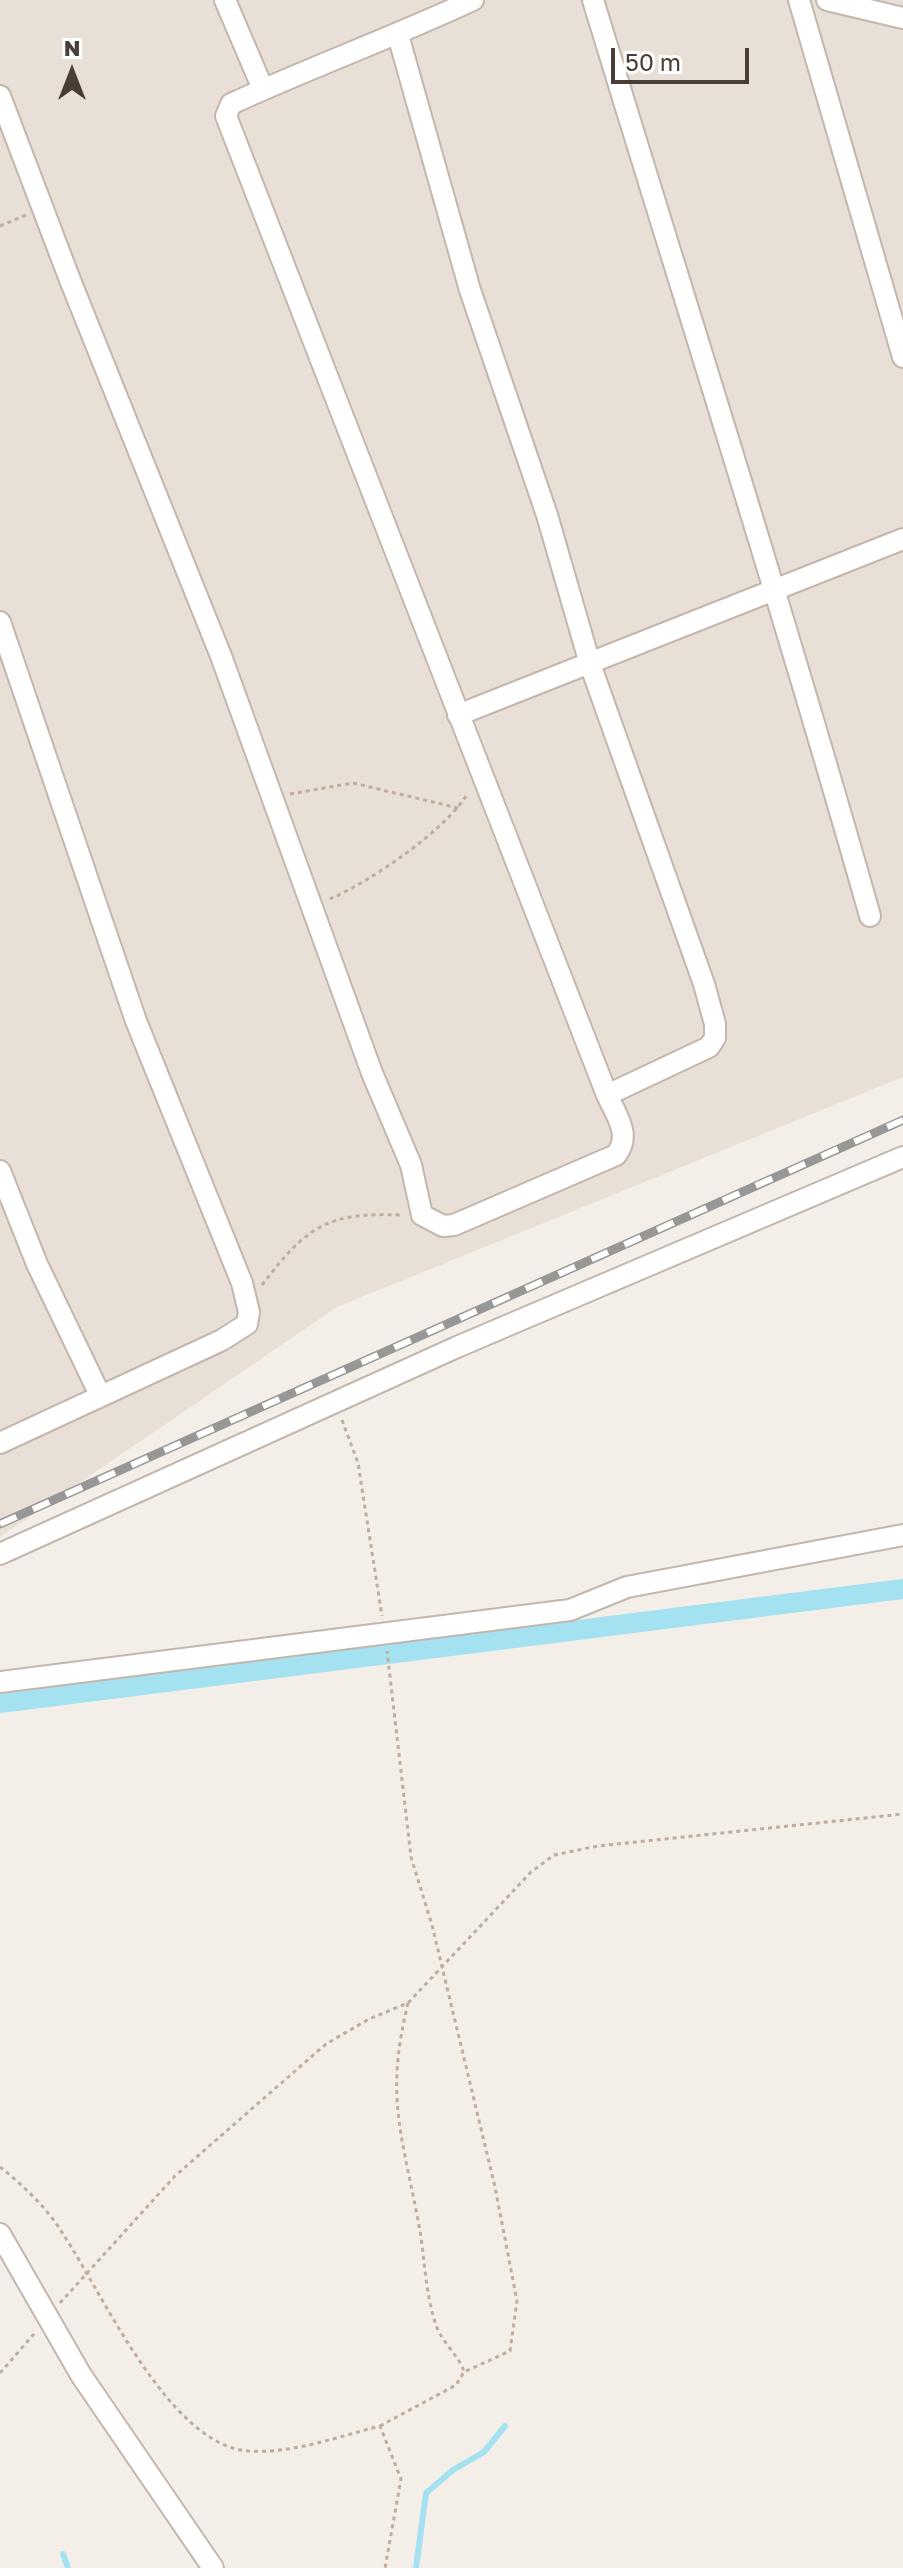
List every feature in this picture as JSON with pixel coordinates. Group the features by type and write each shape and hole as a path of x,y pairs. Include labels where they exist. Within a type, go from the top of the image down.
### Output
{"street":[{"path":"225,0 263,89"},
{"path":"0,96 195,587 372,1073 411,1165 422,1215 443,1226 468,1222 616,1155 622,1148 623,1131 480,774 374,489 226,116 231,104 398,35 473,0"},
{"path":"593,0 777,591 870,916"},
{"path":"799,0 903,357"},
{"path":"827,0 903,18"},
{"path":"398,35 470,290 543,503 590,664 704,984 715,1033 709,1047 607,1095"},
{"path":"458,715 903,539"},
{"path":"0,622 104,932 248,1304 247,1324 240,1331 0,1443"},
{"path":"0,1554 335,1401 903,1157"},
{"path":"0,1171 37,1264 100,1395"},
{"path":"0,1682 570,1610 627,1587 903,1535"},
{"path":"0,2234 47,2318 115,2427 213,2568"}],"path":[{"path":"0,226 43,208"},
{"path":"312,906 359,886 459,808 480,774"},
{"path":"274,805 290,794 353,783 424,803 459,808"},
{"path":"248,1304 302,1236 337,1218 422,1215"},
{"path":"0,2167 63,2233 85,2275 149,2372 188,2423 206,2438 225,2447 274,2450 380,2426 456,2385 464,2372 510,2351 517,2301 495,2187 442,1967 411,1857 385,1635 358,1463 335,1401"},
{"path":"0,2373 175,2176 304,2063 346,2031 408,2003 531,1872 554,1855 598,1846 903,1814"},
{"path":"408,2003 395,2071 397,2121 418,2216 432,2313 444,2342 464,2372"},
{"path":"380,2426 401,2479 385,2568"}],"shaded area":[{"path":"0,0 903,0 903,1077 337,1307 0,1537"}],"waterway":[{"path":"0,1703 903,1589"},
{"path":"416,2568 426,2493 453,2470 484,2452 505,2426"},
{"path":"63,2554 68,2568"}],"railway":[{"path":"0,1524 903,1120"}]}
